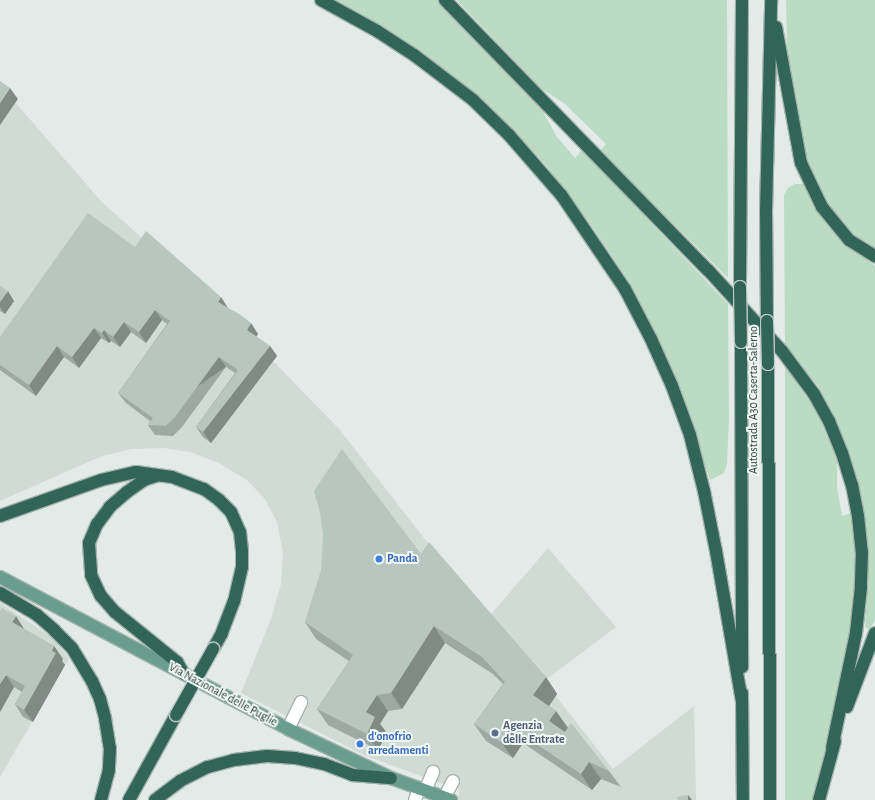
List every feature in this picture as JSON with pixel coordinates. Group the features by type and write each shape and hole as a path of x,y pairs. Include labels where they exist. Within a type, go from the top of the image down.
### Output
{"highway":[{"path":"321,0 377,31 414,55 473,100 509,135 562,196 625,289 651,338 672,386 690,435 704,491 716,551 742,701"},
{"path":"445,0 708,270 782,351 814,394 829,420 842,453 852,485 858,516 862,552 861,588 856,633 820,800"},
{"name":"Autostrada A30 Caserta-Salerno","path":"742,0 740,287 742,701 744,800"},
{"path":"771,1 801,163 822,207 849,240 875,256"},
{"name":"Autostrada A30 Caserta-Salerno","path":"770,800 766,212 771,1"},
{"path":"0,516 101,480 136,472 186,481 204,489 219,500 231,512 240,532 242,551 239,585 229,616 213,650 129,800"},
{"path":"157,476 144,480 127,492 110,507 97,524 90,543 91,575 101,596 115,612 177,662 184,674"},
{"path":"0,593 36,615 54,630 72,648 92,681 104,712 110,748 109,770 101,800"},
{"path":"832,748 875,633"},
{"path":"155,800 180,781 208,768 234,760 267,756 295,758 324,764 353,775 391,778"}],"main road":[{"name":"Via Nazionale delle Puglie","path":"0,577 288,729 420,793 448,799"}],"lane":[{"path":"288,729 301,702"},
{"path":"420,793 433,772"},
{"path":"448,799 453,781"}],"shaded area":[{"path":"0,85 101,201 237,324 340,430 487,619 548,548 616,627 544,681 613,769 694,706 696,800 457,800 460,790 366,756 241,693 271,619 281,584 283,553 277,522 265,499 247,480 219,463 190,452 164,448 131,449 102,456 0,501"},
{"path":"0,603 53,638 69,659 0,777"}],"green space":[{"path":"333,0 438,0 542,110 557,137 575,158 582,150 728,304 729,417 727,464 724,473 710,480 678,383 654,329 630,283 587,219 545,164 495,112 452,75 408,44"},
{"path":"457,0 727,0 728,278 600,151 606,144 565,104 539,87"},
{"path":"786,0 875,0 875,252 867,247 837,218 814,181 801,141 788,82"},
{"path":"795,184 803,184 845,242 875,266 875,621 869,629 865,627 868,577 866,525 858,481 830,407 818,386 785,345 784,195 788,188"},
{"path":"785,366 817,412 833,450 837,461 837,487 842,516 851,513 855,541 856,568 849,633 815,800 785,800"}],"building":[{"path":"0,81 10,88 0,103"},
{"path":"88,213 135,247 146,231 221,297 218,302 251,323 247,330 270,346 203,432 196,427 238,370 219,357 175,417 166,426 148,425 153,418 118,393 170,321 155,310 139,332 124,322 113,337 104,330 102,333 94,328 72,357 57,346 29,385 0,365 0,337"},
{"path":"0,286 8,291 0,302"},
{"path":"342,449 421,554 429,542 546,677 533,695 556,711 549,721 565,732 571,723 609,771 589,762 581,774 511,727 501,742 474,724 505,682 482,657 434,626 391,693 377,695 366,712 375,717 367,734 317,709 353,655 305,622 321,570 323,534 320,512 314,491"},
{"path":"2,608 16,616 12,622 54,646 52,651 56,653 24,710 15,704 25,686 6,675 0,684 0,611"},
{"path":"688,795 688,800 678,800 677,797"}],"place":[{"name":"Panda","path":"379,559"},
{"name":"Agenzia delle Entrate","path":"495,733"},
{"name":"d'onofrio arredamenti","path":"360,744"}]}
